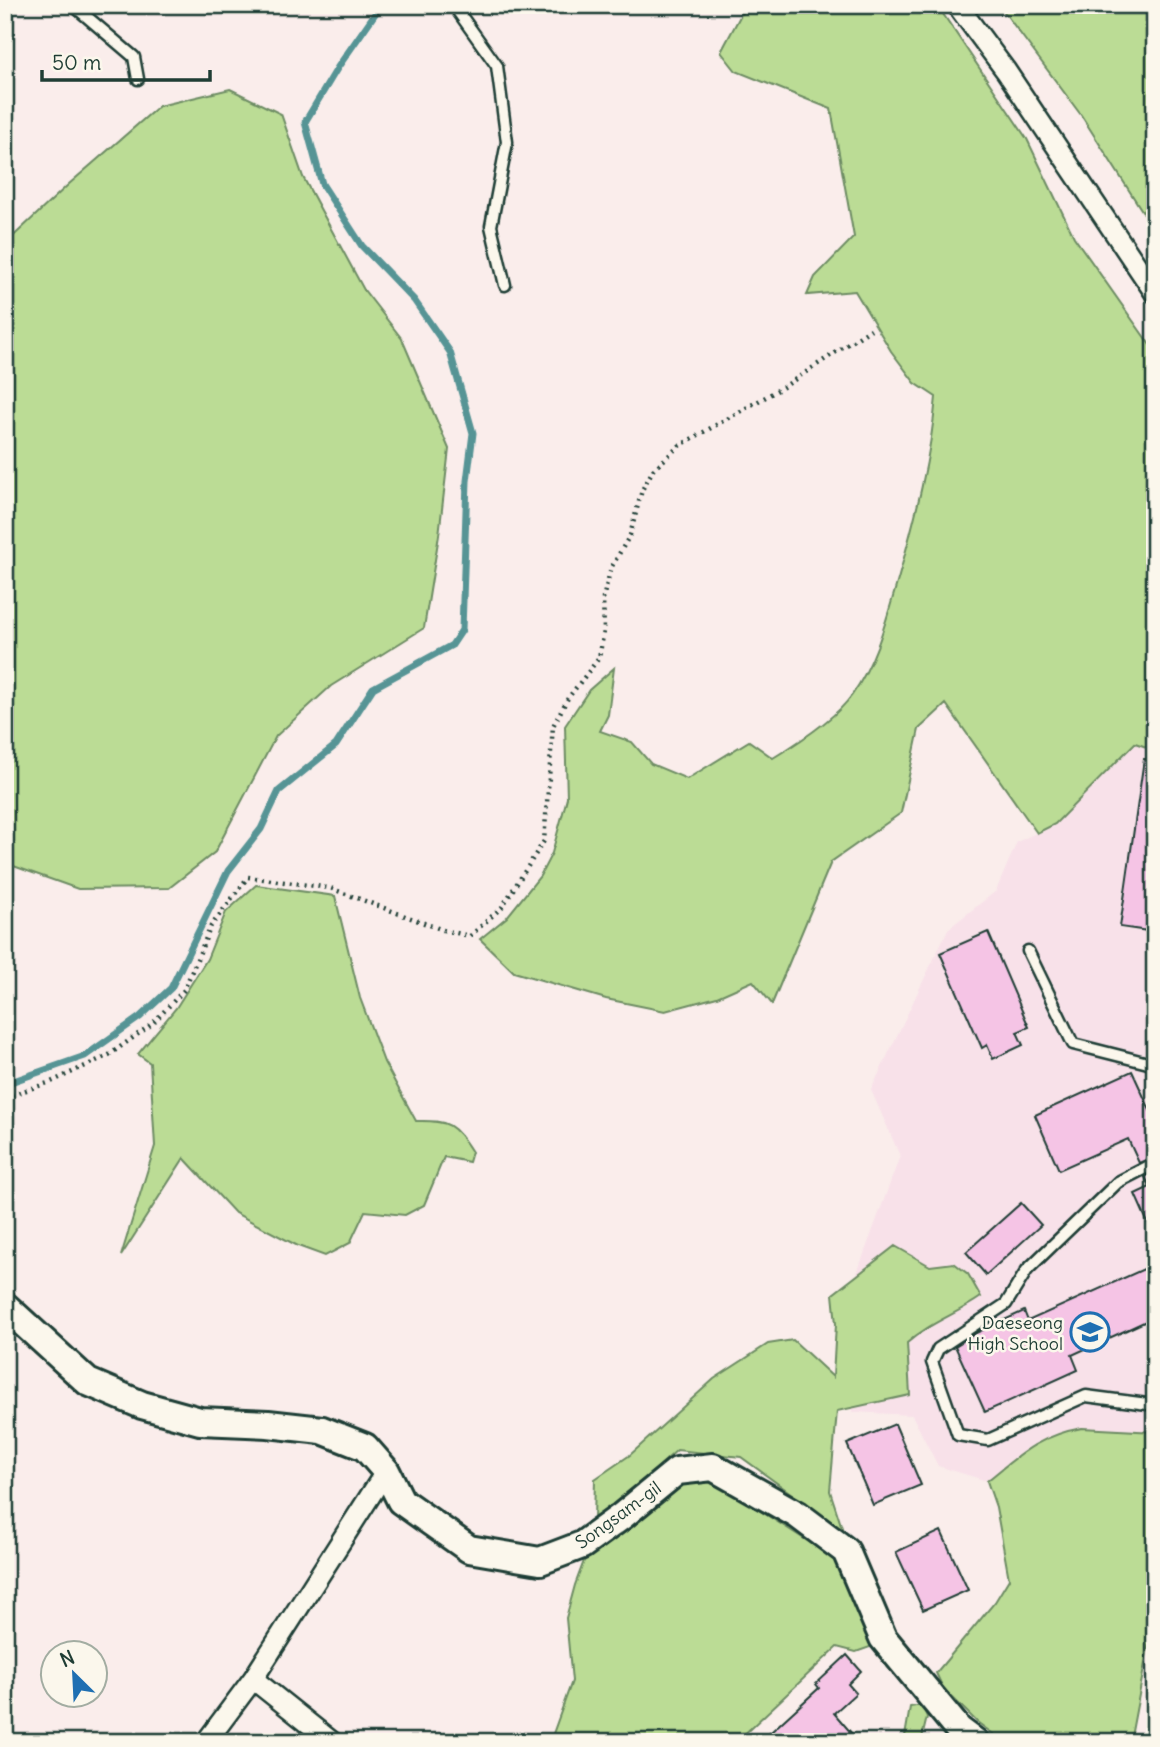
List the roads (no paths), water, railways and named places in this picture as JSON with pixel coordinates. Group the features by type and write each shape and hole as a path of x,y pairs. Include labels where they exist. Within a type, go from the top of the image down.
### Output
{"street":[{"path":"957,5 1006,71 1155,293"},
{"name":"Songsam-gil","path":"5,1306 88,1382 142,1405 200,1421 321,1430 365,1447 386,1471 401,1501 470,1549 540,1561 582,1545 677,1471 713,1467 798,1515 846,1551 883,1638 959,1730 975,1742"},
{"path":"206,1742 253,1679 386,1471"},
{"path":"253,1679 332,1742"}],"lane":[{"path":"73,5 134,57 138,79"},
{"path":"457,5 457,10 497,66 507,142 491,226 505,285"},
{"path":"1028,951 1073,1044 1155,1067"},
{"path":"1155,1163 1118,1182 1027,1270 1006,1304 938,1349 932,1362 958,1435 988,1440 1086,1396 1155,1405"}],"waterway":[{"path":"5,1084 85,1056 140,1017 171,988 228,871 261,829 279,791 336,745 373,688 452,645 462,630 467,481 473,433 450,352 414,300 362,246 322,184 305,122 338,67 381,5"}],"place":[{"name":"Daeseong High School","path":"1090,1332"}]}
